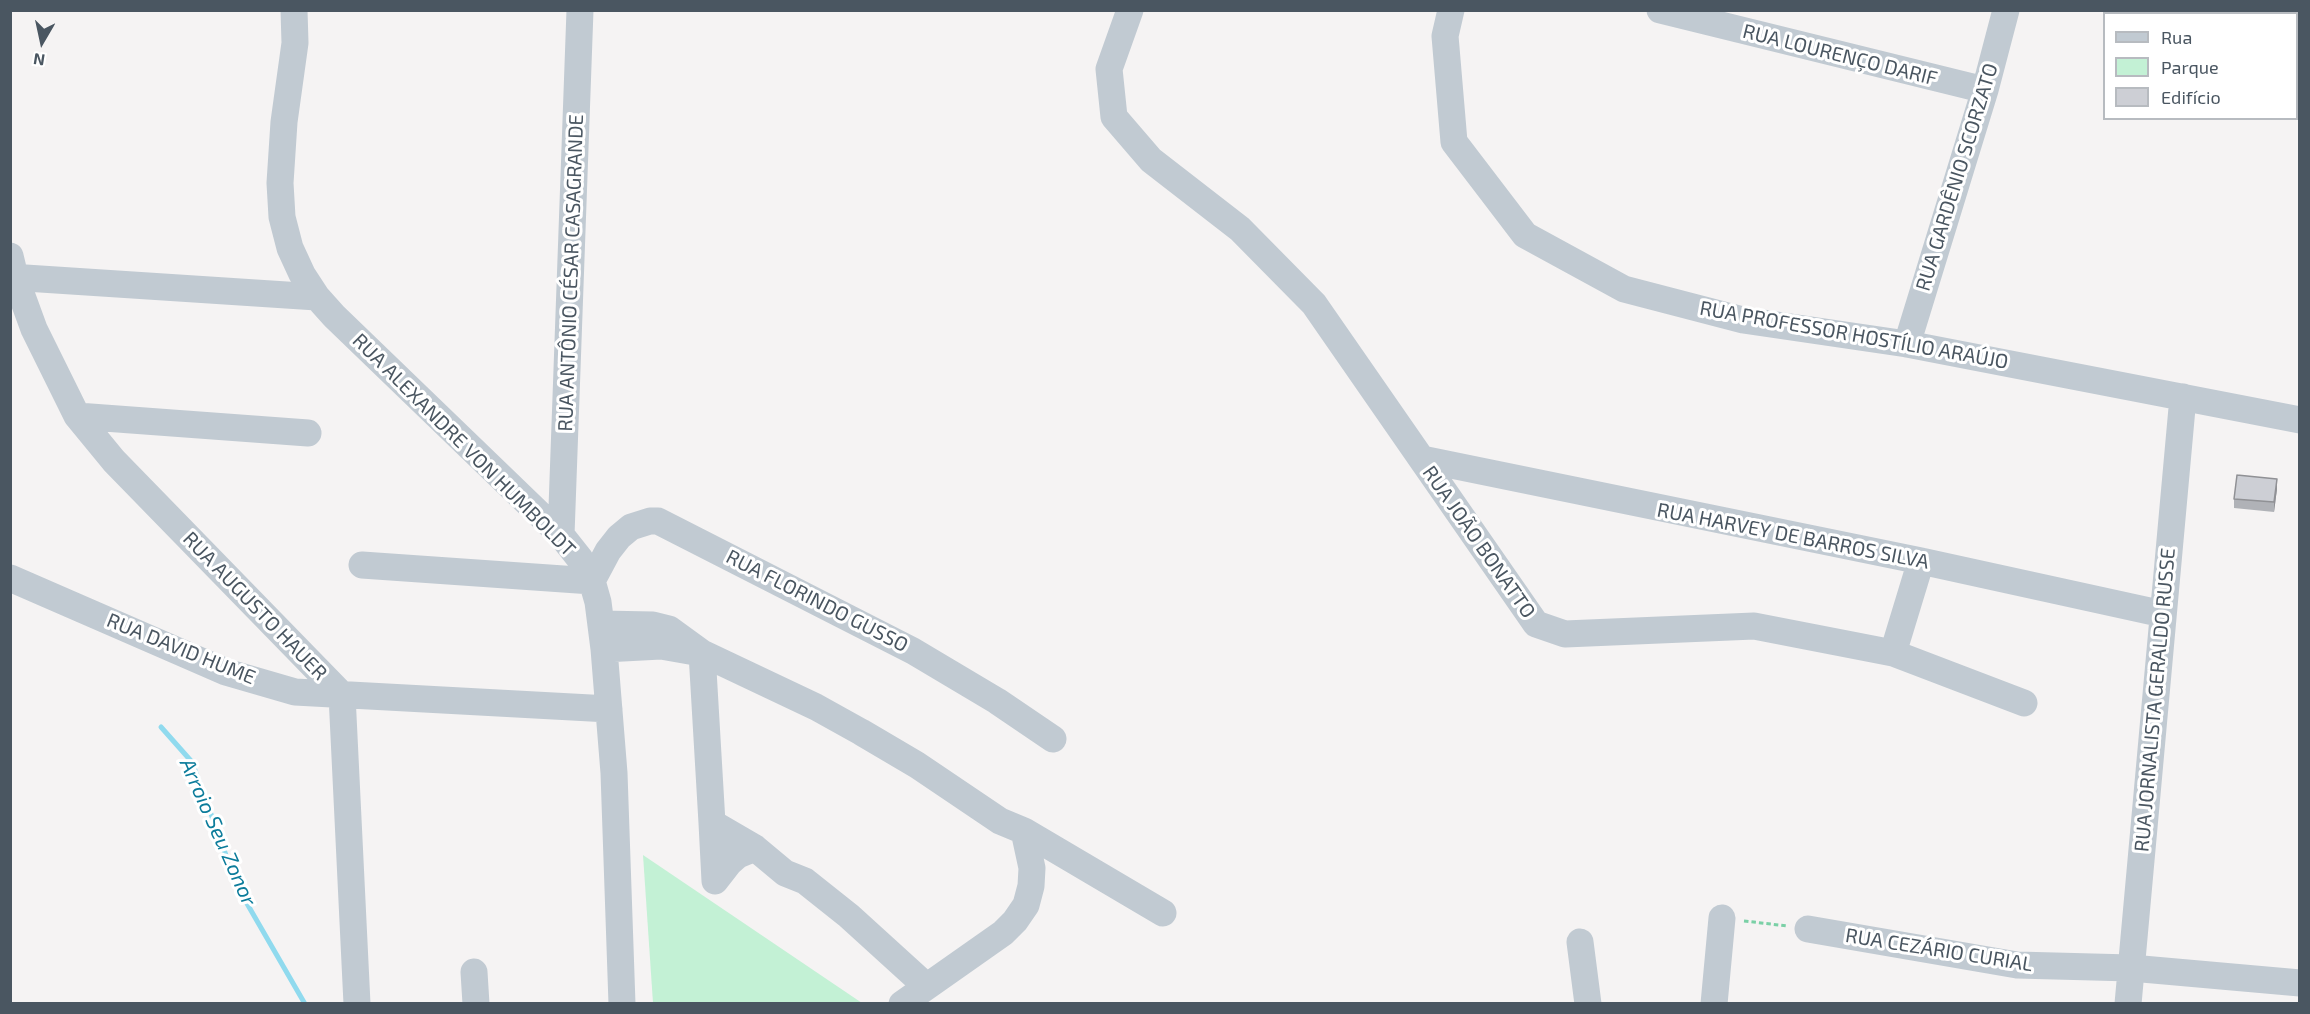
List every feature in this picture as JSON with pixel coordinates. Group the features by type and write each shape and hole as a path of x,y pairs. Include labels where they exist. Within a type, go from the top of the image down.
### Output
{"street":[{"name":"RUA ALEXANDRE VON HUMBOLDT","path":"294,10 295,43 281,152 282,217 290,248 302,274 317,297 334,316 561,535 580,559 592,581 603,636 614,773 622,1004"},
{"name":"RUA ANTÔNIO CÉSAR CASAGRANDE","path":"561,535 580,10"},
{"name":"RUA JOÃO BONATTO","path":"1130,10 1109,69 1113,117 1151,160 1240,229 1314,304 1536,624 1565,634 1754,626 1893,653 2024,703"},
{"name":"RUA PROFESSOR HOSTÍLIO ARAÚJO","path":"1451,10 1445,36 1454,142 1525,235 1624,289 1743,320 1907,344 2300,420"},
{"name":"RUA LOURENÇO DARIF","path":"1660,10 1984,90"},
{"name":"RUA GARDÊNIO SCORZATO","path":"1907,344 2006,10"},
{"path":"12,270 317,297"},
{"name":"RUA AUGUSTO HAUER","path":"12,270 34,329 77,416 114,461 342,695 357,1004"},
{"name":"RUA JORNALISTA GERALDO RUSSE","path":"2127,1004 2183,397"},
{"path":"77,416 308,433"},
{"name":"RUA HARVEY DE BARROS SILVA","path":"1422,459 1921,561 2163,614"},
{"name":"RUA FLORINDO GUSSO","path":"592,581 608,551 631,527 650,521 666,523 913,651 997,701 1053,739"},
{"path":"1893,653 1921,561"},
{"path":"362,565 592,581"},
{"name":"RUA DAVID HUME","path":"10,578 226,672 296,692 609,709"},
{"path":"603,636 702,653 816,707 917,765 1000,821 1024,831 1163,913"},
{"path":"702,653 716,881 738,855 755,848"},
{"path":"712,823 755,848 779,869 805,881 830,900 926,986"},
{"path":"902,1004 1003,933 1016,921 1026,905 1031,886 1032,868 1024,831"},
{"path":"1721,1002 1722,918"},
{"name":"RUA CEZÁRIO CURIAL","path":"1808,929 2017,965 2131,968 2300,983"},
{"path":"1580,942 1588,1004"},
{"path":"474,972 476,1004"}],"path":[{"path":"1722,918 1808,929"}],"green space":[{"path":"643,855 862,1003 653,1003"}],"building":[{"path":"2237,475 2277,479 2274,502 2234,499"}],"waterway":[{"name":"Arroio Seu Zonor","path":"161,727 192,762 238,888 305,1004"}]}
